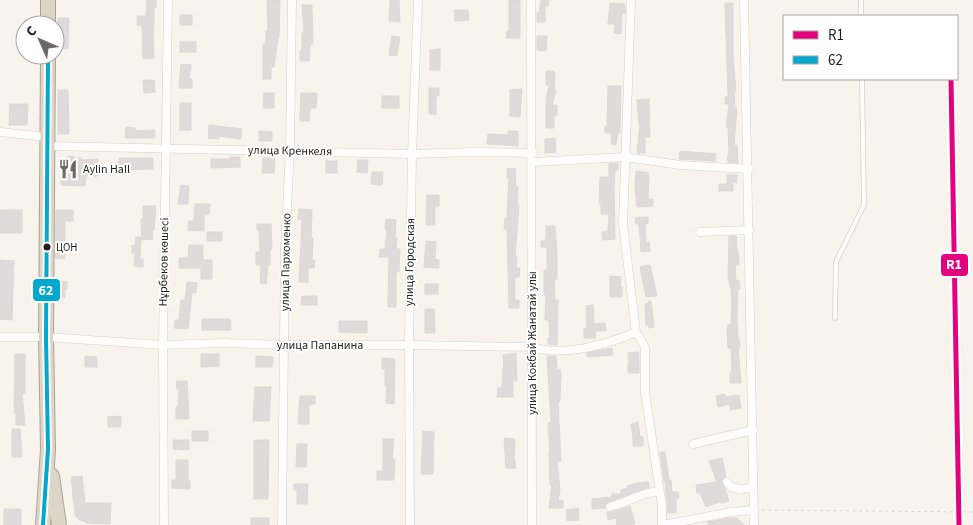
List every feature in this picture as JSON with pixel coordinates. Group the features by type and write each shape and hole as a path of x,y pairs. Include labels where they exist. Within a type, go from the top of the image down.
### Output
{"highway":[{"path":"48,0 48,15"},
{"path":"43,525 48,449 46,337 48,65"},
{"path":"48,449 59,525"}],"street":[{"name":"Нұрбеков көшесі","path":"164,525 163,345 168,0"},
{"name":"улица Пархоменко","path":"282,525 285,247 290,150 292,0"},
{"name":"улица Городская","path":"410,525 412,154 418,0"},
{"name":"улица Кокбай Жанатай улы","path":"531,0 533,153 532,525"},
{"path":"631,0 623,224 636,332 645,347 645,392 658,491 662,506 663,525 714,515 758,510"},
{"path":"744,0 749,169 753,488 758,510 754,525"},
{"name":"улица Кренкеля","path":"0,132 47,142 165,150 290,150 412,154 533,153"},
{"path":"532,162 625,157 680,165 749,169"},
{"path":"700,232 749,230"},
{"name":"улица Папанина","path":"0,337 46,337 163,345 225,343 410,345 532,347 546,351 587,347 611,342 636,332"},
{"path":"693,444 753,430"},
{"path":"728,482 731,487 740,489 753,488"},
{"path":"610,507 648,492 658,491"}],"lane":[{"path":"860,0 861,15"},
{"path":"835,318 836,262 864,204 862,80"}],"path":[{"path":"758,510 973,512"}],"building":[{"path":"147,0 156,0 153,25 154,58 143,59 142,25 137,25 137,16 146,16"},
{"path":"267,0 280,0 279,37 274,67 271,67 271,79 263,79 263,44 266,44 266,31 268,31"},
{"path":"390,0 399,0 400,22 389,21"},
{"path":"509,0 520,0 520,38 506,38 507,31 509,31"},
{"path":"541,0 549,0 548,6 545,6 545,22 537,22 537,13 539,13"},
{"path":"610,3 625,4 625,13 622,13 621,34 614,33 615,24 608,24"},
{"path":"725,3 733,3 733,56 736,92 734,92 735,108 737,108 734,146 737,145 738,163 728,162 727,156 729,156 728,127 726,127 729,104 725,104 725,97 728,97"},
{"path":"302,5 312,5 313,44 310,44 309,61 300,61 302,33 304,33"},
{"path":"454,10 468,10 469,20 455,21"},
{"path":"180,15 192,15 192,25 180,25"},
{"path":"65,18 69,18 68,49 65,49"},
{"path":"392,36 400,37 397,56 389,55"},
{"path":"537,36 547,36 546,51 537,50"},
{"path":"180,42 196,42 196,52 180,52"},
{"path":"440,49 440,70 430,70 430,50"},
{"path":"181,64 191,65 189,79 192,79 192,88 179,88"},
{"path":"546,71 553,71 555,73 554,90 556,90 552,105 557,105 557,115 554,115 554,128 546,128 546,100 549,85 546,85"},
{"path":"143,80 154,80 155,92 144,93"},
{"path":"608,86 621,86 620,133 618,133 616,145 611,144 612,133 605,133 605,126 607,126"},
{"path":"429,88 439,88 439,96 436,96 436,114 429,114"},
{"path":"522,89 520,117 510,116 510,90"},
{"path":"58,90 68,90 69,134 58,134"},
{"path":"264,93 274,93 274,108 263,108"},
{"path":"301,93 317,93 316,108 310,108 309,121 300,121"},
{"path":"382,96 399,96 399,108 382,108"},
{"path":"649,99 650,137 645,137 645,153 637,153 640,124 637,100"},
{"path":"180,103 191,103 191,130 180,130"},
{"path":"10,104 28,104 27,125 9,125"},
{"path":"209,125 242,129 241,139 219,136 219,139 208,138"},
{"path":"126,127 135,128 135,131 155,130 155,138 125,138"},
{"path":"259,131 272,132 272,141 259,141"},
{"path":"508,131 518,131 518,146 487,144 488,134 508,135"},
{"path":"555,138 556,152 545,153 545,139"},
{"path":"680,151 716,154 715,161 679,159"},
{"path":"68,156 81,158 81,160 98,159 98,176 86,176 85,186 61,185 61,164"},
{"path":"230,157 240,157 240,167 211,168 211,159 230,159"},
{"path":"119,158 153,158 153,169 118,170"},
{"path":"263,158 275,158 274,173 262,173"},
{"path":"358,160 368,160 367,173 357,172"},
{"path":"326,161 337,161 337,173 326,173"},
{"path":"618,163 618,170 615,170 614,187 615,239 603,240 602,232 608,231 609,214 601,214 601,204 599,204 600,177 609,177 609,164"},
{"path":"515,168 516,187 518,187 517,205 519,205 515,256 517,257 516,268 520,268 519,277 515,277 515,300 519,300 519,308 509,308 507,229 504,229 505,218 507,219 509,178 507,178 507,169"},
{"path":"636,171 649,173 648,199 653,199 653,206 637,207"},
{"path":"372,172 383,172 382,185 371,184"},
{"path":"727,175 737,175 737,183 733,182 733,191 719,191 719,184 727,184"},
{"path":"181,185 189,186 188,204 178,204"},
{"path":"427,195 439,195 439,206 435,206 435,225 426,225"},
{"path":"195,204 210,204 209,214 204,214 204,231 188,230 189,221 194,221"},
{"path":"143,206 156,206 154,230 152,230 153,239 142,240 141,219 143,219"},
{"path":"299,209 312,210 312,260 315,260 314,268 308,268 308,282 299,282 302,220 298,219"},
{"path":"0,210 22,210 22,233 0,233"},
{"path":"56,210 73,210 73,221 65,221 65,259 55,258"},
{"path":"648,217 648,223 645,224 646,243 649,242 650,251 641,252 639,224 636,224 635,218"},
{"path":"386,219 396,220 396,249 400,249 399,272 396,272 396,307 388,307 389,257 379,257 380,249 385,249"},
{"path":"257,224 271,224 272,249 270,249 270,265 268,265 266,284 260,283 261,265 256,265 256,252 260,252"},
{"path":"546,226 555,226 557,279 554,279 555,300 558,300 557,345 548,344 548,338 550,338 549,320 545,320 544,270 547,270 547,247 541,247 541,241 546,240"},
{"path":"207,232 222,232 222,241 207,241"},
{"path":"729,236 737,236 736,243 739,258 739,265 735,265 736,281 739,280 740,289 738,289 737,317 741,383 730,383 730,373 732,373 731,348 728,348 727,325 731,325 732,303 728,277"},
{"path":"136,237 141,237 140,259 143,259 143,267 134,266 135,253 132,253 132,245 135,246"},
{"path":"426,241 436,242 435,259 439,260 439,268 424,267"},
{"path":"189,245 203,245 203,260 212,260 212,279 201,279 201,268 179,268 179,258 188,258"},
{"path":"0,260 14,261 12,320 0,319"},
{"path":"650,265 657,296 646,297 640,267"},
{"path":"610,276 621,277 622,297 610,297"},
{"path":"58,281 67,282 65,298 56,298"},
{"path":"187,282 197,283 196,293 192,292 188,329 174,328 175,320 179,320 181,300 185,300"},
{"path":"425,284 438,284 438,294 425,294"},
{"path":"302,296 317,296 317,305 301,305"},
{"path":"651,301 654,327 649,328 646,325 645,304"},
{"path":"593,305 594,324 605,323 606,331 595,331 596,338 584,338 584,329 587,329 586,306"},
{"path":"425,309 434,309 435,333 425,333"},
{"path":"202,319 230,319 231,330 202,330"},
{"path":"339,321 367,321 367,333 339,332"},
{"path":"612,348 613,355 587,357 587,353"},
{"path":"639,352 639,373 628,373 628,353"},
{"path":"516,353 517,381 513,381 513,397 497,397 498,388 502,388 503,355"},
{"path":"15,354 25,354 25,393 22,393 25,425 16,425 16,413 14,413"},
{"path":"201,354 219,354 219,366 201,367"},
{"path":"85,356 97,357 97,367 85,367"},
{"path":"256,356 273,357 272,367 256,367"},
{"path":"547,356 556,356 557,370 560,369 561,376 560,401 558,401 561,461 557,461 560,491 558,501 563,500 563,508 549,508 552,484 550,485 548,423 551,422"},
{"path":"382,358 395,359 394,404 386,403 387,386 385,386 385,369 382,369"},
{"path":"177,381 187,381 189,419 176,419 179,388 176,388"},
{"path":"255,387 271,387 269,421 253,421"},
{"path":"725,394 726,397 739,395 741,408 730,410 730,404 718,407 716,396"},
{"path":"300,396 315,396 315,404 309,404 309,424 298,424"},
{"path":"121,416 121,427 108,427 108,417"},
{"path":"638,422 640,437 643,437 643,446 633,446 631,424"},
{"path":"12,429 20,429 22,457 12,457"},
{"path":"192,431 208,431 208,441 192,441"},
{"path":"423,431 434,432 433,474 421,474"},
{"path":"504,438 515,439 514,458 516,468 506,468"},
{"path":"383,439 394,439 392,459 395,459 394,480 377,480 377,471 383,471"},
{"path":"173,440 189,440 189,450 173,449"},
{"path":"254,440 269,440 268,499 254,499"},
{"path":"297,444 307,444 306,467 296,467"},
{"path":"660,452 665,452 669,480 664,481"},
{"path":"722,458 726,476 722,483 729,501 721,503 721,501 706,507 700,493 697,493 696,485 717,482 709,461"},
{"path":"176,460 188,460 190,489 172,488 172,480 176,480"},
{"path":"82,476 85,503 111,503 110,524 86,523 79,520 75,515 71,477"},
{"path":"671,480 672,492 678,492 679,498 676,498 676,513 668,513 665,481"},
{"path":"648,482 649,487 608,502 605,508 592,509 592,499 612,497 612,494 621,494 621,490 628,488 627,486"},
{"path":"294,484 308,484 307,504 297,504 297,490 294,490"},
{"path":"630,506 635,524 617,525 616,518 608,520 607,512"},
{"path":"578,508 579,520 567,521 566,510"},
{"path":"4,509 21,509 21,525 4,525"},
{"path":"251,518 269,518 269,525 251,525"},
{"path":"737,518 744,525 708,525 708,522"}],"transit line":[{"name":"62","path":"43,525 48,449 46,337 48,65"},
{"name":"R1","path":"951,80 959,525"}],"place":[{"name":"Aylin Hall","path":"68,169"},
{"name":"ЦОН","path":"47,247"}]}
